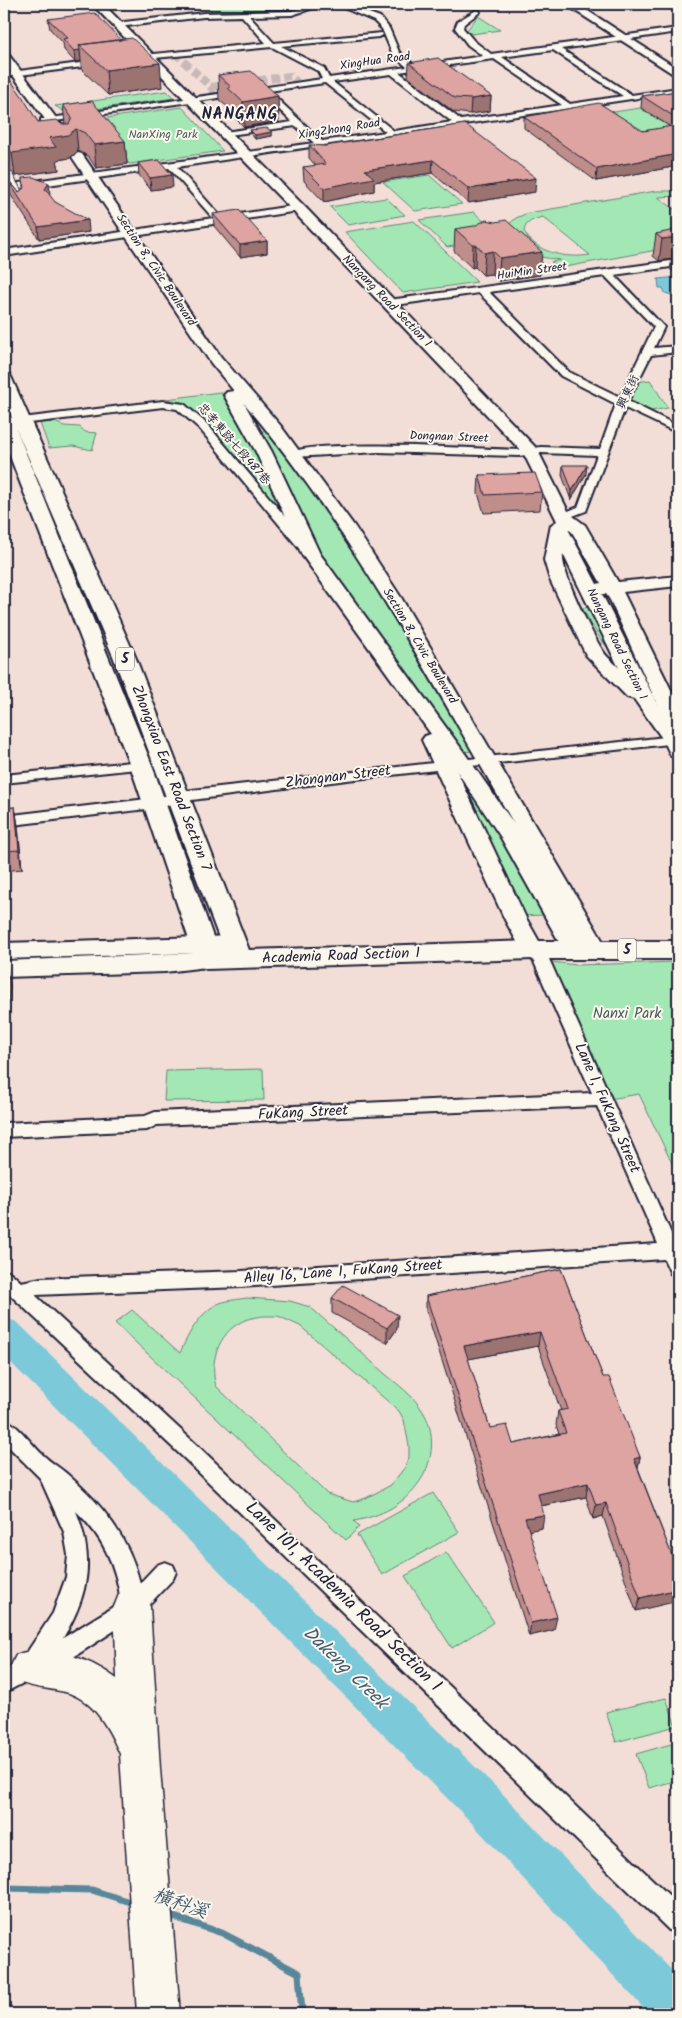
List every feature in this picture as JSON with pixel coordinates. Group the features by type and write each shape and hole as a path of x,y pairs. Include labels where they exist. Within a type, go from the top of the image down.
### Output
{"highway":[{"path":"132,1607 140,1769 159,2014"},
{"path":"16,1675 60,1670 84,1678 117,1707 127,1724 134,1742 140,1769"}],"main road":[{"name":"Zhongxiao East Road Section 7","path":"4,379 13,420 155,803 205,952"},
{"name":"Zhongxiao East Road Section 7","path":"13,420 124,656 237,952"},
{"name":"Academia Road Section 1","path":"205,952 583,942 678,933"},
{"name":"Academia Road Section 1","path":"583,942 678,950"}],"street":[{"name":"Nangang Road Section 1","path":"97,4 298,208 531,452 560,523 646,704 676,746"},
{"path":"118,25 204,15 245,16 292,13 321,4"},
{"path":"338,4 376,19 390,36 396,53 412,67"},
{"path":"570,4 678,74"},
{"path":"478,11 461,23 459,28 471,43 568,106"},
{"path":"245,16 271,44 321,70 326,80 392,133"},
{"name":"XingHua Road","path":"48,120 678,30"},
{"path":"125,59 379,35"},
{"path":"554,47 630,97"},
{"path":"4,56 10,74 48,120 63,142"},
{"path":"10,74 108,61"},
{"path":"435,64 447,73"},
{"path":"391,70 459,123"},
{"path":"262,89 320,144"},
{"name":"XingZhong Road","path":"4,188 90,178 678,90"},
{"path":"494,107 506,116"},
{"path":"225,134 298,123"},
{"name":"Section 8, Civic Boulevard","path":"75,157 132,233 216,360 274,428 346,527 392,599 487,762 583,942"},
{"path":"172,165 219,220"},
{"path":"9,177 21,198"},
{"path":"4,252 298,208"},
{"name":"HuiMin Street","path":"389,303 678,264"},
{"name":"興東街","path":"560,523 582,509 622,403 659,327 607,273"},
{"path":"481,290 565,374 678,430"},
{"path":"648,352 678,349"},
{"name":"Section 8, Civic Boulevard","path":"216,360 226,385 253,431 311,555 408,691 453,765"},
{"name":"忠孝東路七段487巷","path":"13,420 164,404 180,406 203,426 311,555"},
{"path":"253,431 264,426 274,428"},
{"name":"Dongnan Street","path":"294,454 325,450 379,448 603,452"},
{"name":"Nangang Road Section 1","path":"560,523 579,529 612,586 667,702 676,746"},
{"path":"560,523 553,560 566,595 595,655 646,704"},
{"path":"566,595 612,586 678,582"},
{"name":"Zhongnan Street","path":"4,820 453,765 676,746"},
{"path":"453,765 510,835 583,942"},
{"path":"453,765 516,920 530,943"},
{"path":"4,779 141,766"},
{"name":"Lane 1, FuKang Street","path":"530,943 541,959 678,1269"},
{"name":"Academia Road Section 1","path":"4,951 205,952"},
{"name":"Academia Road Section 1","path":"4,969 165,964 205,952"},
{"name":"FuKang Street","path":"4,1130 147,1123 155,1119 603,1099"},
{"name":"Alley 16, Lane 1, FuKang Street","path":"10,1285 41,1286 241,1279 670,1251"},
{"name":"Lane 101, Academia Road Section 1","path":"10,1285 192,1453 678,1921"},
{"path":"4,1428 40,1466 64,1503 74,1526 78,1547 78,1570 74,1592 65,1616 16,1675"},
{"path":"40,1466 58,1479 95,1515 118,1545 126,1563 132,1607"},
{"path":"16,1675 132,1607 165,1572"}],"green space":[{"path":"203,4 257,4 285,11 253,13 213,12"},
{"path":"478,16 500,30 472,34 467,30"},
{"path":"167,91 174,98 67,113 55,106"},
{"name":"NanXing Park","path":"182,107 223,151 129,164 93,120"},
{"path":"640,108 676,131 636,137 601,114"},
{"path":"429,175 462,204 415,211 383,182"},
{"path":"656,191 678,191 678,196 658,197 678,212 678,246 560,268 551,262 560,260 534,256 507,226 516,218 528,213","holes":["543,217 590,255 572,256 552,253 529,239 524,231 526,225 530,221"]},
{"path":"386,198 405,215 348,225 330,207"},
{"path":"474,212 503,239 447,247 419,220"},
{"path":"414,221 477,282 403,293 345,232"},
{"path":"650,380 668,408 651,411 628,401 637,382"},
{"path":"220,392 250,438 285,510 278,511 198,414 187,405 167,399"},
{"path":"54,422 64,426 80,427 85,432 97,433 92,450 73,446 49,448 40,423"},
{"path":"266,428 347,540 391,608 473,751 462,752 329,569 317,549 262,432"},
{"path":"591,607 610,650 601,640 582,608"},
{"path":"466,781 503,836 545,915 518,916 456,782"},
{"name":"Nanxi Park","path":"552,962 576,965 678,962 678,1176 639,1094 609,1099 550,964"},
{"path":"263,1069 264,1100 164,1101 166,1071"},
{"path":"247,1298 290,1301 310,1307 409,1395 427,1418 432,1446 425,1473 420,1481 407,1497 391,1508 373,1516 354,1521 359,1527 346,1540 115,1323 132,1310 180,1353 187,1338 202,1316 215,1305","holes":["278,1316 300,1326 399,1411 404,1420 409,1457 405,1467 391,1485 366,1498 353,1502 327,1494 216,1386 214,1377 215,1359 217,1350 226,1334 241,1322 252,1318"]},
{"path":"433,1493 459,1532 382,1575 357,1535"},
{"path":"446,1552 494,1622 452,1648 405,1576"},
{"path":"666,1698 676,1726 616,1742 606,1712"},
{"path":"678,1742 678,1780 649,1788 636,1754"}],"water":[{"path":"678,277 678,297 665,293 663,288 659,288 658,279"}],"building":[{"path":"95,13 121,40 79,45 80,50 74,51 63,39 68,38 48,19"},
{"path":"132,38 160,63 106,70 79,45"},
{"path":"438,58 491,96 471,99 455,98 409,63"},
{"path":"4,71 38,122 57,120 61,124 69,124 72,118 63,105 92,101 125,141 94,145 85,133 76,129 68,135 49,138 56,147 12,153 9,149 4,149"},
{"path":"251,71 278,96 243,102 218,75"},
{"path":"678,91 678,119 642,96"},
{"path":"599,103 643,131 678,125 678,154 597,169 524,117"},
{"path":"465,124 536,178 469,189 433,160 365,170 374,178 324,188 303,167 326,164 309,145 325,146"},
{"path":"267,128 272,132 255,135 250,130"},
{"path":"159,160 172,175 150,178 138,163"},
{"path":"33,177 49,183 45,189 55,202 88,220 38,227 8,180 19,192 25,187 22,178"},
{"path":"239,210 267,241 240,245 213,214"},
{"path":"486,220 496,222 506,220 542,252 500,258 493,251 485,253 455,229 474,226"},
{"path":"675,230 678,232 678,237 662,239 656,234"},
{"path":"563,465 587,465 572,491"},
{"path":"535,473 542,492 485,495 479,475"},
{"path":"15,807 19,850 4,851 4,808"},
{"path":"561,1269 603,1377 609,1377 640,1457 634,1459 678,1571 678,1589 640,1598 606,1503 596,1505 588,1483 538,1494 544,1515 525,1518 557,1617 531,1623 426,1296","holes":["540,1332 568,1409 558,1411 566,1433 513,1444 507,1425 490,1428 464,1346"]},
{"path":"343,1285 398,1315 387,1328 332,1298"}],"waterway":[{"name":"Dakeng Creek","path":"4,1333 483,1804 678,2011"},
{"name":"橫科溪","path":"4,1888 92,1890 136,1904"},
{"name":"橫科溪","path":"168,1915 222,1933 299,1973 302,2014"}],"tunnel":[{"path":"175,53 217,93"},
{"path":"211,87 290,76 297,82"}],"district":[{"name":"NANGANG","path":"240,114"}]}
